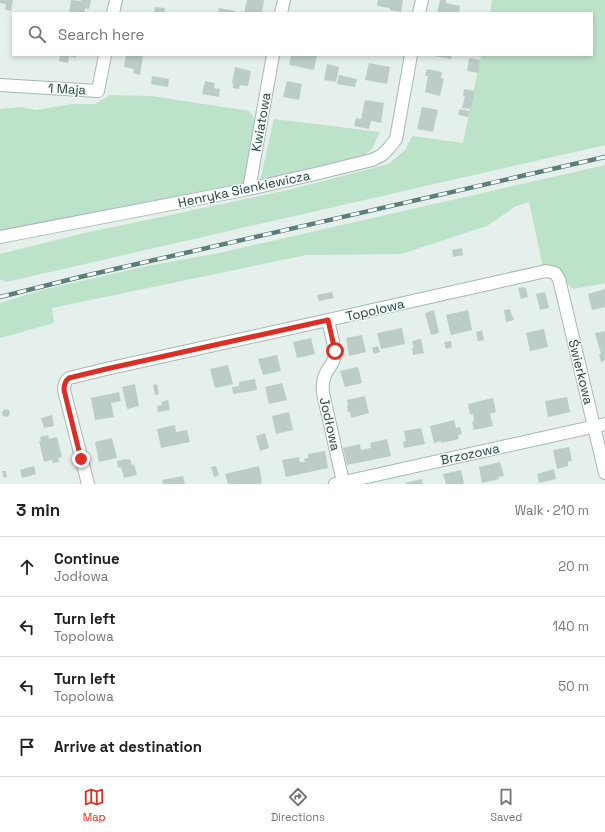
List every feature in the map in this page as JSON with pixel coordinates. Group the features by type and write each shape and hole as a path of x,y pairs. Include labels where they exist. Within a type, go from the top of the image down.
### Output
{"street":[{"path":"113,12 116,0"},
{"path":"281,12 284,0"},
{"path":"420,12 422,0"},
{"name":"1 Maja","path":"0,86 98,91 105,56"},
{"name":"Kwiatowa","path":"249,189 273,56"},
{"name":"Henryka Sienkiewicza","path":"0,238 249,189 372,160 382,155 394,142 397,136 412,56"},
{"name":"Topolowa","path":"88,484 64,390 67,379 99,370 546,271 555,273"},
{"name":"Świerkowa","path":"555,273 559,279 600,425 605,473"},
{"name":"Jodłowa","path":"328,320 335,356 334,361 324,376 322,387 339,483"},
{"name":"Brzozowa","path":"339,483 600,425"}],"green space":[{"path":"492,0 605,0 605,145 6,282 0,279 0,254 85,233 288,190 389,164 405,150 412,136 463,143 481,56 593,56 593,12 490,12"},
{"path":"110,95 152,96 249,111 255,119 244,183 0,231 0,109 21,107 36,110 72,104 95,104"},
{"path":"274,119 380,132 372,149 363,156 260,181"},
{"path":"605,165 605,283 574,289 543,267 529,202 516,206 487,226 401,254 306,255 52,308 54,323 0,338 0,303 42,290 147,266 219,253"}],"building":[{"path":"0,0 13,0 11,11 5,10 6,4 0,3"},
{"path":"71,0 91,0 89,9 85,8 84,12 69,12"},
{"path":"247,0 264,0 262,12 244,12"},
{"path":"378,0 403,0 401,12 390,10 390,8 377,6"},
{"path":"440,0 446,0 446,3 460,6 459,12 437,12"},
{"path":"155,7 165,8 164,12 154,12"},
{"path":"219,8 235,11 235,12 218,12"},
{"path":"60,56 69,56 68,63 59,61"},
{"path":"126,56 143,56 140,75 133,73 134,69 124,67"},
{"path":"291,56 317,56 314,70 289,65"},
{"path":"434,56 452,56 451,59"},
{"path":"469,58 480,60 478,73 467,71"},
{"path":"369,63 390,67 387,84 365,80"},
{"path":"327,64 339,67 336,82 324,80"},
{"path":"235,67 251,71 248,86 240,85 239,89 233,88 232,83"},
{"path":"427,69 442,72 441,78 444,79 440,96 425,92 428,76 425,76"},
{"path":"339,75 357,79 355,87 337,84"},
{"path":"152,76 169,79 168,87 151,84"},
{"path":"205,81 215,83 214,88 220,89 219,97 202,94"},
{"path":"287,81 302,84 299,100 283,97"},
{"path":"464,89 475,91 471,109 462,108 465,96 463,96"},
{"path":"365,100 384,103 381,123 371,121 369,129 354,126 356,118 361,119"},
{"path":"422,107 438,110 433,132 417,129"},
{"path":"460,109 470,111 468,117 458,115"},
{"path":"462,248 463,255 453,257 452,250"},
{"path":"518,288 526,288 528,297 521,299"},
{"path":"605,289 605,307 592,310 588,294"},
{"path":"332,292 334,298 319,301 317,295"},
{"path":"545,292 549,308 540,310 536,294"},
{"path":"510,309 514,320 506,322 504,310"},
{"path":"434,310 439,333 431,335 425,313"},
{"path":"468,310 472,330 451,335 446,315"},
{"path":"402,328 405,344 381,349 377,333"},
{"path":"544,329 548,347 530,351 526,333"},
{"path":"482,330 484,340 478,341 476,332"},
{"path":"605,331 605,360 601,362 599,354 601,354 595,333"},
{"path":"362,335 366,352 349,356 346,338"},
{"path":"311,338 315,354 297,358 293,342"},
{"path":"421,339 424,353 413,355 412,348 414,347 412,341"},
{"path":"451,341 452,347 446,349 444,342"},
{"path":"378,346 380,352 374,354 372,348"},
{"path":"277,355 281,371 263,375 258,359"},
{"path":"228,365 233,384 215,388 210,369"},
{"path":"358,367 362,383 345,387 340,371"},
{"path":"255,379 257,390 233,394 232,387 239,386 239,382"},
{"path":"282,383 287,400 269,404 265,387"},
{"path":"135,384 139,406 127,409 122,387"},
{"path":"157,384 159,394 155,395 153,385"},
{"path":"119,392 121,401 111,403 114,417 95,420 91,398"},
{"path":"365,396 369,413 351,418 350,412 348,412 347,400"},
{"path":"567,397 570,412 548,417 545,401"},
{"path":"493,398 496,412 490,414 493,426 474,430 472,422 474,421 473,414 470,414 468,404"},
{"path":"168,400 170,410 158,412 157,406 162,405 161,402"},
{"path":"5,409 9,410 10,414 7,417 3,416 2,412"},
{"path":"289,412 293,430 276,434 272,416"},
{"path":"52,415 54,426 44,428 41,418"},
{"path":"454,420 456,428 460,427 462,434 458,435 459,439 434,443 430,426"},
{"path":"175,425 176,432 187,430 190,442 161,448 157,429"},
{"path":"421,428 425,444 404,448 403,442 406,441 404,431"},
{"path":"265,433 269,448 260,451 256,436"},
{"path":"48,435 49,439 57,437 62,457 58,458 59,462 53,463 52,460 44,462 39,441 41,441 40,437"},
{"path":"112,438 117,458 99,462 95,442"},
{"path":"387,439 391,456 347,465 343,448 360,444 361,450 371,448 370,443"},
{"path":"569,447 572,461 568,462 568,466 557,469 553,450"},
{"path":"325,451 328,468 286,477 282,460 299,457 300,462 305,462 304,459 308,458 308,454"},
{"path":"130,459 132,465 134,464 137,475 124,478 121,467 118,468 117,461"},
{"path":"500,462 504,476 498,477 499,479 482,483 479,467"},
{"path":"34,466 36,474 22,478 20,470"},
{"path":"216,466 219,475 214,477 211,467"},
{"path":"259,466 262,481 261,484 228,484 225,474"},
{"path":"554,469 556,479 539,483 537,474"},
{"path":"461,470 464,484 446,484 443,474"},
{"path":"2,471 6,471 7,477 4,478"},
{"path":"183,476 185,484 163,484 162,480"},
{"path":"422,479 423,484 405,484 405,483"}],"railway":[{"path":"0,297 80,277 605,157"}],"route":[{"path":"81,459 64,390 66,381 69,378 328,320 335,351"}]}
